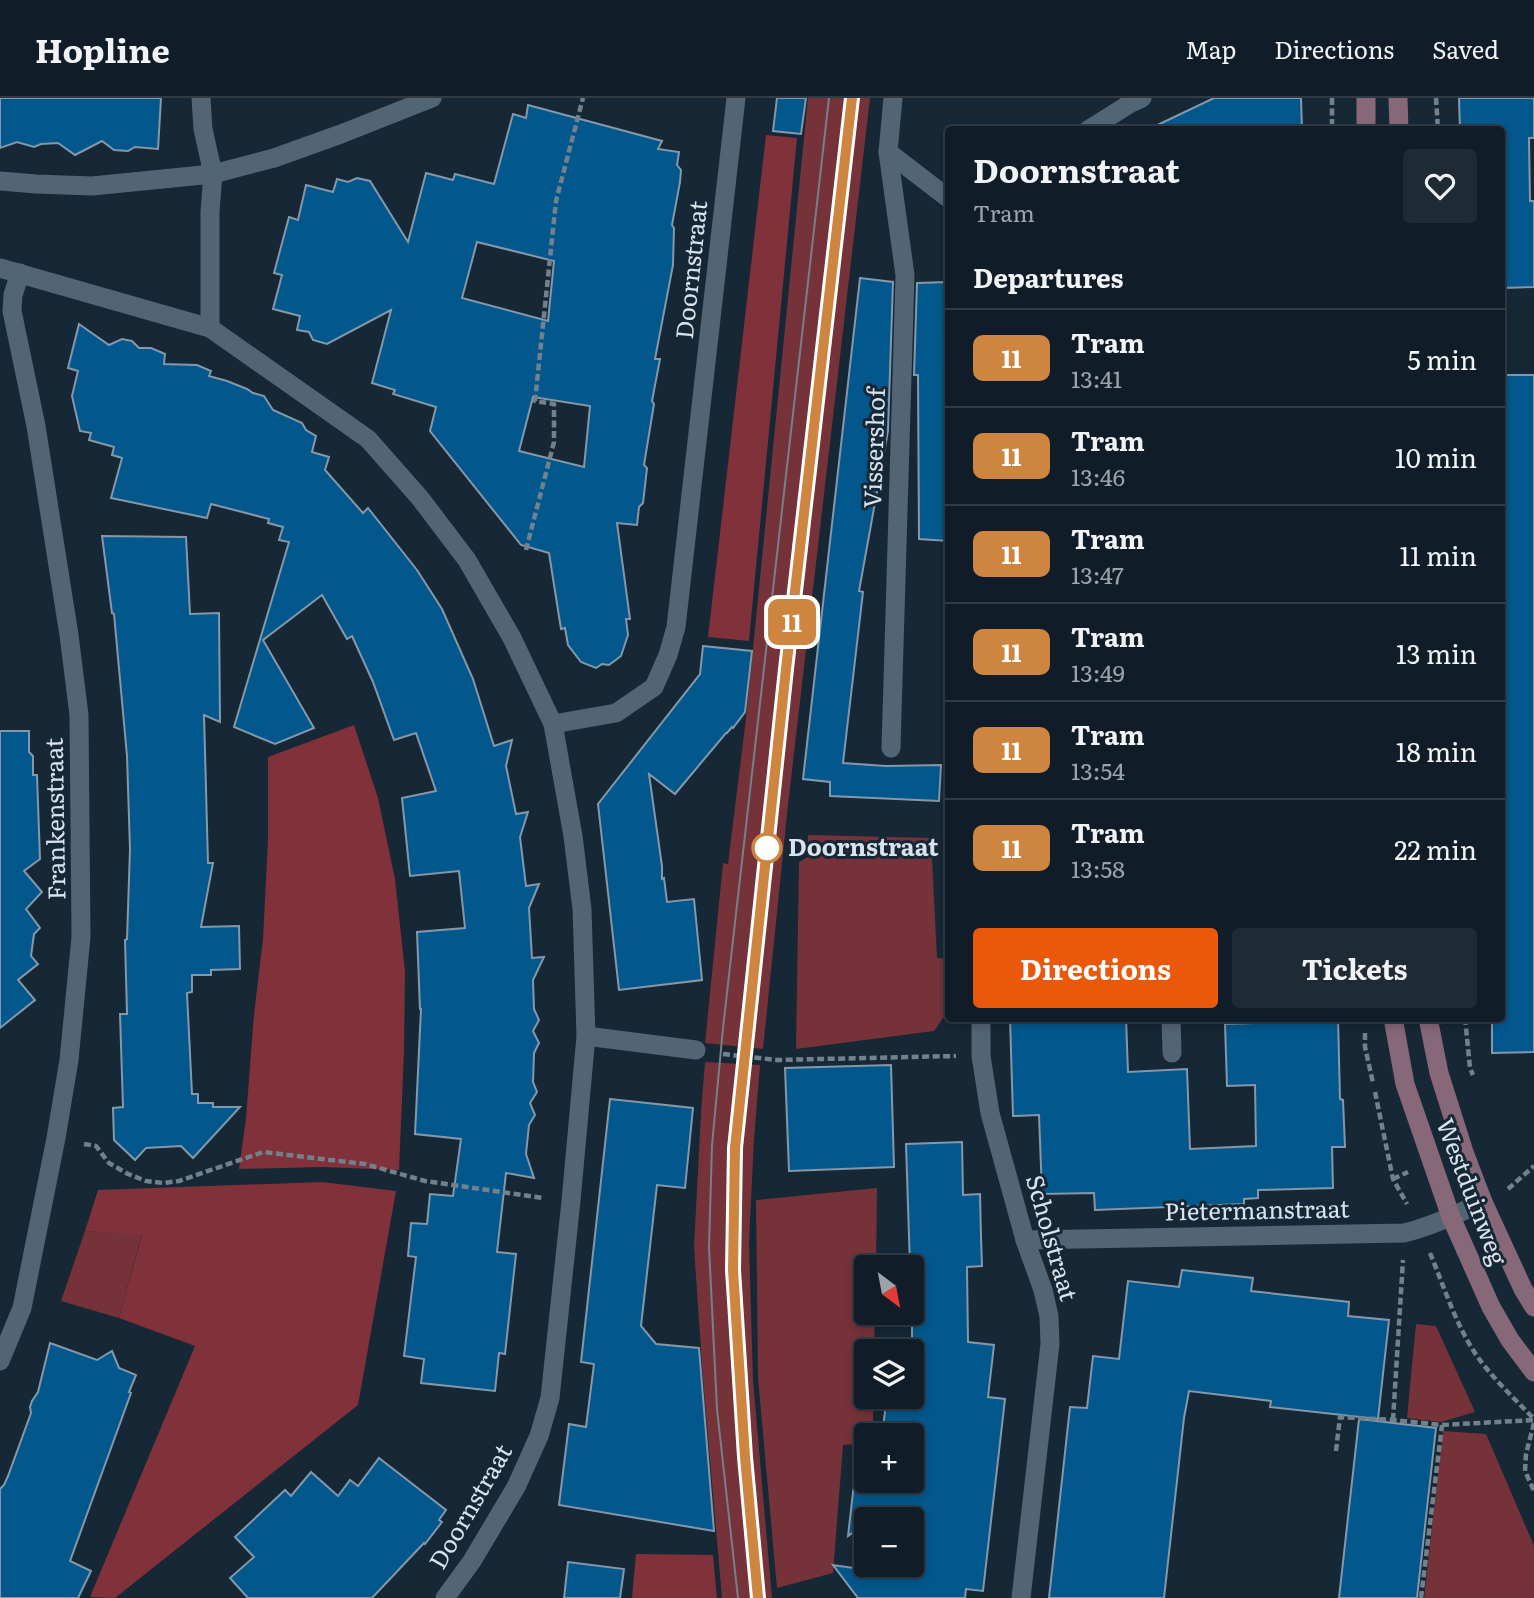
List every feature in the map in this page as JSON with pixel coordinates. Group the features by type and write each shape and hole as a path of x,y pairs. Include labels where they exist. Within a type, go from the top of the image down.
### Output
{"main road":[{"path":"1366,98 1366,126"},
{"path":"1398,98 1399,126"},
{"name":"Westduinweg","path":"1394,1022 1405,1084 1451,1217 1491,1307 1510,1340 1534,1372"},
{"name":"Westduinweg","path":"1429,1022 1439,1073 1464,1152 1522,1289 1534,1307"}],"street":[{"path":"201,98 203,129 212,174 210,328"},
{"path":"0,181 92,186 212,174 274,158 432,98"},
{"name":"Doornstraat","path":"445,1598 472,1561 516,1487 539,1436 550,1398 586,1036 582,909 573,836 553,724 615,713 654,687 677,626 736,98"},
{"path":"893,98 888,152 945,196"},
{"path":"1095,126 1142,98"},
{"name":"Vissershof","path":"888,152 905,275 891,748"},
{"path":"0,268 210,328 368,439 420,498 467,560 512,638 553,724"},
{"name":"Frankenstraat","path":"0,1361 22,1308 56,1138 69,1060 81,937 79,715 36,426 12,311 13,295 20,273"},
{"name":"Scholstraat","path":"981,1022 981,1056 990,1112 1049,1316 1050,1344 1021,1598"},
{"path":"1171,1022 1172,1053"},
{"path":"586,1036 696,1050"},
{"name":"Pietermanstraat","path":"1025,1240 1404,1233 1451,1217 1483,1202"}],"path":[{"path":"526,550 554,442 554,404 535,401 556,201 583,98"},
{"path":"1332,98 1332,126"},
{"path":"1436,98 1438,126"},
{"path":"1465,1022 1474,1081"},
{"path":"696,1050 776,1060 981,1056"},
{"path":"56,1138 96,1146 109,1163 118,1169 155,1182 179,1181 262,1152 365,1164 425,1181 571,1201"},
{"name":"Westduinweg","path":"1505,1177 1514,1199"},
{"path":"1393,1420 1404,1233"},
{"path":"1336,1451 1340,1417 1442,1425 1534,1422 1529,1437 1525,1471 1534,1491"},
{"path":"1421,1598 1442,1425"}],"shaded area":[{"path":"808,98 870,98 788,805 763,1049 705,1043 723,863 728,864 746,718"},
{"path":"766,135 797,138 749,641 708,637"},
{"path":"354,725 378,798 395,879 405,971 399,1170 322,1167 239,1169 263,939 268,840 268,757"},
{"path":"808,835 931,838 937,958 945,959 945,1015 934,1031 796,1049 799,862 808,857"},
{"path":"705,1062 760,1065 749,1242 753,1380 772,1598 722,1598 694,1247"},
{"path":"322,1182 396,1191 358,1405 115,1598 90,1597 195,1346 119,1318 142,1235 85,1231 98,1190"},
{"path":"877,1188 876,1255 854,1255 854,1325 875,1325 874,1339 854,1339 854,1409 873,1409 873,1423 854,1423 854,1444 843,1445 833,1573 777,1588 758,1378 756,1200"},
{"path":"85,1231 142,1234 119,1318 61,1301"},
{"path":"1416,1324 1436,1326 1475,1412 1441,1422 1407,1418"},
{"path":"1443,1431 1486,1434 1534,1546 1534,1598 1424,1598"},
{"path":"636,1554 713,1555 717,1598 632,1598"}],"building":[{"path":"0,98 161,98 158,149 135,147 128,151 114,150 102,141 75,155 58,143 34,147 17,142 0,148"},
{"path":"777,98 806,98 801,134 773,131"},
{"path":"1214,98 1301,98 1302,126 1155,126"},
{"path":"1459,98 1534,98 1534,138 1529,138 1530,201 1534,201 1534,287 1505,288 1505,126 1460,126"},
{"path":"528,105 662,141 658,149 679,152 677,165 681,170 680,182 672,225 673,265 655,359 660,359 644,465 647,468 643,503 639,507 637,525 617,523 630,619 626,619 628,635 621,656 609,665 602,664 596,668 581,662 568,645 565,628 561,629 549,553 521,545 430,431 436,407 393,394 395,390 372,383 391,310 327,344 313,340 309,332 297,330 300,316 273,309 282,275 274,273 289,217 298,220 306,185 333,192 337,179 348,182 357,178 370,181 408,242 426,173 453,180 455,174 494,184 513,114 526,118","holes":["477,242 554,261 548,321 462,298","533,397 590,406 584,467 519,451"]},
{"path":"860,278 893,282 888,431 859,591 863,592 843,763 886,766 941,765 939,801 830,796 830,782 803,779"},
{"path":"945,282 945,541 919,539 918,375 914,375 917,283"},
{"path":"79,324 109,345 122,339 132,341 139,348 151,348 165,354 164,364 197,365 211,371 209,376 264,396 273,410 302,423 306,430 316,436 312,452 329,457 325,470 363,513 368,508 417,570 442,609 473,679 494,746 512,740 506,766 516,814 528,812 520,837 526,886 539,884 529,908 532,958 544,957 533,980 534,1009 539,1020 533,1031 539,1043 534,1053 533,1082 537,1092 530,1103 535,1115 529,1125 526,1154 534,1178 506,1173 497,1252 516,1254 505,1354 499,1353 495,1391 421,1383 424,1359 404,1356 416,1257 408,1256 411,1223 427,1224 430,1194 453,1196 461,1139 415,1134 421,1009 417,932 465,928 459,871 410,876 402,798 436,791 416,733 394,740 373,682 352,636 347,639 322,595 263,640 314,728 275,744 234,727 289,542 279,540 283,527 268,523 269,519 211,504 207,518 111,498 122,458 112,455 114,447 89,440 91,433 80,431 72,396 78,371 68,368"},
{"path":"1505,375 1534,375 1534,1052 1492,1053 1494,1023 1505,1022"},
{"path":"102,536 186,537 190,614 219,613 220,722 204,715 208,863 213,863 201,927 239,926 240,969 211,970 211,975 192,975 192,992 187,993 192,1094 198,1094 198,1103 213,1103 213,1107 240,1107 193,1158 181,1146 146,1148 135,1160 114,1140 113,1108 123,1107 120,1014 127,1014 125,940 130,849 127,756 114,614"},
{"path":"703,646 752,651 745,712 675,794 649,774 667,902 694,899 702,980 619,990 598,804 700,674"},
{"path":"0,731 29,731 33,775 37,775 40,859 24,871 42,892 26,909 40,928 34,934 31,956 38,964 18,980 35,1000 0,1028"},
{"path":"1010,1022 1126,1022 1128,1072 1187,1069 1190,1149 1256,1146 1255,1085 1227,1086 1225,1024 1338,1022 1340,1099 1343,1100 1345,1147 1332,1147 1333,1188 1258,1190 1258,1198 1244,1199 1244,1204 1095,1210 1094,1193 1042,1194 1039,1115 1013,1116"},
{"path":"891,1065 894,1167 789,1171 785,1068"},
{"path":"610,1099 693,1108 685,1188 657,1185 641,1326 656,1344 699,1348 714,1531 559,1505 569,1424 586,1427 594,1364 581,1362"},
{"path":"962,1142 963,1195 980,1194 982,1266 967,1267 968,1342 994,1345 988,1397 1005,1399 983,1591 966,1589 965,1598 858,1598 833,1565 854,1568 854,1577 924,1577 924,1507 854,1507 854,1532 848,1536 854,1484 854,1493 924,1493 924,1423 884,1423 885,1409 924,1409 924,1339 912,1339 912,1325 924,1325 924,1255 910,1255 906,1144"},
{"path":"1182,1270 1253,1278 1251,1291 1349,1302 1348,1316 1389,1320 1378,1419 1270,1407 1271,1401 1189,1391 1164,1598 1049,1598 1070,1407 1087,1408 1093,1356 1119,1359 1128,1281 1179,1287"},
{"path":"50,1343 97,1360 112,1351 119,1368 136,1375 70,1561 91,1571 78,1598 0,1598 0,1489 8,1476 31,1413 30,1407 38,1392"},
{"path":"1359,1419 1436,1428 1417,1598 1339,1598"},
{"path":"379,1458 446,1510 439,1520 442,1522 425,1544 372,1598 248,1598 230,1578 254,1557 235,1537 285,1490 291,1496 311,1472 338,1496 350,1480 358,1486"},
{"path":"568,1562 624,1569 620,1598 564,1598"}],"tram line":[{"path":"738,1598 717,1409 709,1247 712,1145 829,98"},
{"path":"758,1598 745,1457 733,1270 735,1148 743,1056 852,98"},
{"name":"11","path":"758,1598 745,1457 733,1270 735,1148 786,669 852,98"}],"place":[{"name":"Doornstraat","path":"767,848"}]}
